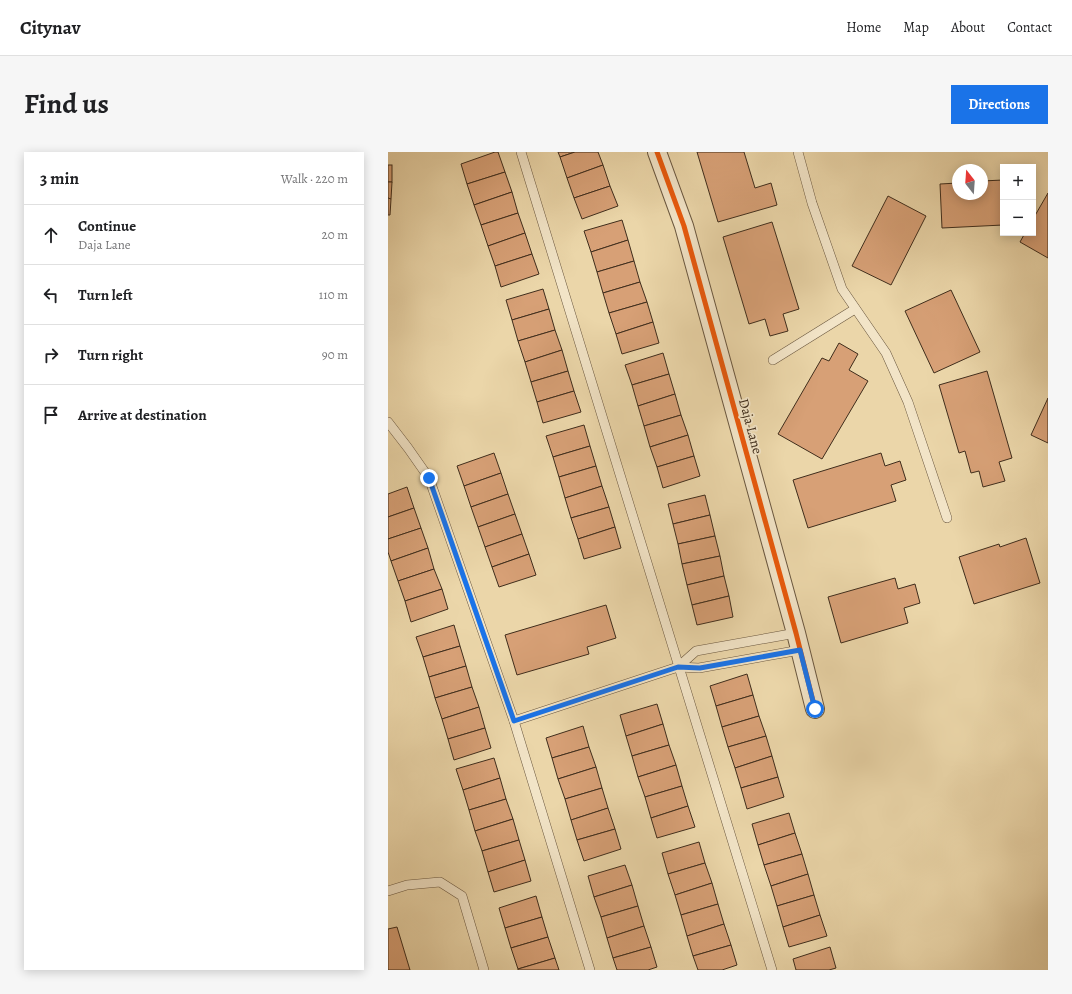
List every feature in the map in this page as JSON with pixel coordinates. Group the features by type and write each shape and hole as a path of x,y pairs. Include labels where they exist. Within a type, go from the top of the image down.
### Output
{"street":[{"name":"Daja Lane","path":"657,152 684,226 796,633 815,709"}],"lane":[{"path":"521,152 772,970"},
{"path":"798,152 812,203 842,289 886,352 908,402 947,518"},
{"path":"773,360 856,309"},
{"path":"388,422 429,478 514,721 590,970"},
{"path":"678,667 696,650 796,633"},
{"path":"514,721 678,667 700,668 800,650"},
{"path":"388,891 407,885 440,882 462,896 484,970"}],"building":[{"path":"498,152 505,172 467,184 461,164"},
{"path":"558,152 575,152 560,157"},
{"path":"575,152 598,152 603,165 567,178 560,157"},
{"path":"697,152 744,152 755,188 771,183 777,205 718,222"},
{"path":"388,165 392,165 392,182 388,182"},
{"path":"603,165 610,186 574,198 567,178"},
{"path":"505,172 512,192 474,205 467,184"},
{"path":"1000,180 1000,225 942,228 940,184 952,183 952,200 988,200 988,181"},
{"path":"388,182 392,182 391,199 388,198"},
{"path":"610,186 618,206 582,219 574,198"},
{"path":"512,192 518,213 481,225 474,205"},
{"path":"1048,193 1048,258 1020,242 1023,236 1036,236 1036,214"},
{"path":"888,196 926,216 891,285 852,266"},
{"path":"388,198 391,199 390,215 388,215"},
{"path":"518,213 525,233 488,246 481,225"},
{"path":"622,220 628,240 591,252 584,231"},
{"path":"772,222 799,309 783,314 788,331 770,336 765,319 749,324 723,237"},
{"path":"525,233 532,254 495,266 488,246"},
{"path":"628,240 634,261 597,272 591,252"},
{"path":"532,254 539,274 501,287 495,266"},
{"path":"634,261 640,282 603,293 597,272"},
{"path":"640,282 647,302 609,313 603,293"},
{"path":"543,289 549,309 512,320 506,300"},
{"path":"951,290 980,352 934,373 905,311"},
{"path":"647,302 653,322 616,334 609,313"},
{"path":"549,309 555,330 518,341 512,320"},
{"path":"653,322 659,343 622,354 616,334"},
{"path":"555,330 562,350 525,362 518,341"},
{"path":"839,343 858,354 849,370 868,381 822,459 778,434 822,358 829,361"},
{"path":"562,350 568,371 531,382 525,362"},
{"path":"663,353 669,374 632,385 625,365"},
{"path":"568,371 574,391 537,402 531,382"},
{"path":"987,371 1012,458 999,462 1005,481 983,487 979,471 971,473 965,451 959,453 939,385"},
{"path":"669,374 675,394 638,406 632,385"},
{"path":"574,391 581,412 543,423 537,402"},
{"path":"675,394 681,415 644,426 638,406"},
{"path":"1048,398 1048,443 1031,435"},
{"path":"681,415 688,435 650,447 644,426"},
{"path":"584,425 590,446 553,457 546,436"},
{"path":"688,435 694,456 657,467 650,447"},
{"path":"590,446 596,466 559,477 553,457"},
{"path":"494,453 501,473 464,486 457,466"},
{"path":"881,453 885,466 900,461 906,480 891,485 896,501 808,528 793,480"},
{"path":"694,456 700,476 663,488 657,467"},
{"path":"596,466 602,486 565,498 559,477"},
{"path":"501,473 508,494 471,507 464,486"},
{"path":"602,486 609,507 571,518 565,498"},
{"path":"407,487 414,508 388,517 388,494"},
{"path":"508,494 515,514 478,527 471,507"},
{"path":"705,495 710,515 673,524 668,504"},
{"path":"609,507 615,527 578,539 571,518"},
{"path":"414,508 421,528 388,539 388,517"},
{"path":"515,514 522,534 485,547 478,527"},
{"path":"710,515 715,536 678,544 673,524"},
{"path":"615,527 621,548 584,559 578,539"},
{"path":"421,528 428,548 391,561 388,552 388,539"},
{"path":"522,534 529,554 492,567 485,547"},
{"path":"715,536 720,556 682,564 678,544"},
{"path":"1026,538 1040,583 974,604 959,557 999,544 1000,547"},
{"path":"428,548 434,569 398,581 391,561"},
{"path":"529,554 536,575 499,587 492,567"},
{"path":"720,556 724,576 687,585 682,564"},
{"path":"434,569 442,589 405,601 398,581"},
{"path":"724,576 729,596 692,605 687,585"},
{"path":"895,578 898,589 915,584 920,603 904,608 908,623 841,643 828,597"},
{"path":"442,589 448,609 411,622 405,601"},
{"path":"729,596 733,617 697,625 692,605"},
{"path":"606,605 616,638 587,647 589,654 517,675 505,635"},
{"path":"454,625 460,646 423,657 416,637"},
{"path":"460,646 466,666 429,677 423,657"},
{"path":"466,666 472,687 435,698 429,677"},
{"path":"747,674 753,695 716,706 710,686"},
{"path":"472,687 479,707 442,719 435,698"},
{"path":"753,695 759,716 722,727 716,706"},
{"path":"657,704 663,724 626,736 620,715"},
{"path":"479,707 485,728 448,739 442,719"},
{"path":"759,716 766,736 728,747 722,727"},
{"path":"663,724 669,745 632,756 626,736"},
{"path":"583,726 589,747 552,758 546,738"},
{"path":"485,728 491,748 454,760 448,739"},
{"path":"766,736 772,756 735,768 728,747"},
{"path":"669,745 676,765 638,777 632,756"},
{"path":"589,747 596,767 558,779 552,758"},
{"path":"772,756 778,777 741,788 735,768"},
{"path":"494,758 500,778 463,790 456,769"},
{"path":"676,765 682,786 645,797 638,777"},
{"path":"596,767 602,788 565,799 558,779"},
{"path":"778,777 784,797 747,809 741,788"},
{"path":"500,778 506,799 469,810 463,790"},
{"path":"682,786 688,806 651,818 645,797"},
{"path":"602,788 608,808 571,820 565,799"},
{"path":"506,799 513,819 475,831 469,810"},
{"path":"688,806 695,827 657,838 651,818"},
{"path":"608,808 615,829 577,840 571,820"},
{"path":"789,813 795,833 758,845 752,824"},
{"path":"513,819 519,840 482,851 475,831"},
{"path":"615,829 621,849 584,861 577,840"},
{"path":"795,833 802,854 764,865 758,845"},
{"path":"519,840 525,860 488,872 482,851"},
{"path":"699,842 705,863 668,874 662,853"},
{"path":"802,854 808,874 771,886 764,865"},
{"path":"525,860 531,881 494,892 488,872"},
{"path":"705,863 712,883 675,895 668,874"},
{"path":"625,865 632,885 594,897 588,876"},
{"path":"808,874 814,895 777,906 771,886"},
{"path":"712,883 718,904 681,915 675,895"},
{"path":"632,885 638,906 601,917 594,897"},
{"path":"814,895 820,915 783,927 777,906"},
{"path":"536,896 542,917 505,928 499,908"},
{"path":"718,904 724,924 687,936 681,915"},
{"path":"638,906 644,926 607,938 601,917"},
{"path":"820,915 827,936 789,947 783,927"},
{"path":"542,917 548,937 511,948 505,928"},
{"path":"724,924 731,945 693,956 687,936"},
{"path":"644,926 651,947 613,958 607,938"},
{"path":"397,927 410,970 388,970 388,929"},
{"path":"548,937 555,958 518,969 511,948"},
{"path":"731,945 737,965 722,970 698,970 693,956"},
{"path":"651,947 657,967 648,970 617,970 613,958"},
{"path":"830,947 836,968 829,970 796,970 793,959"},
{"path":"555,958 559,970 518,970 518,969"}],"cycle path":[{"path":"657,152 684,226 796,633 815,709"}],"route":[{"path":"429,478 514,721 678,667 700,668 800,650 815,709"}]}
